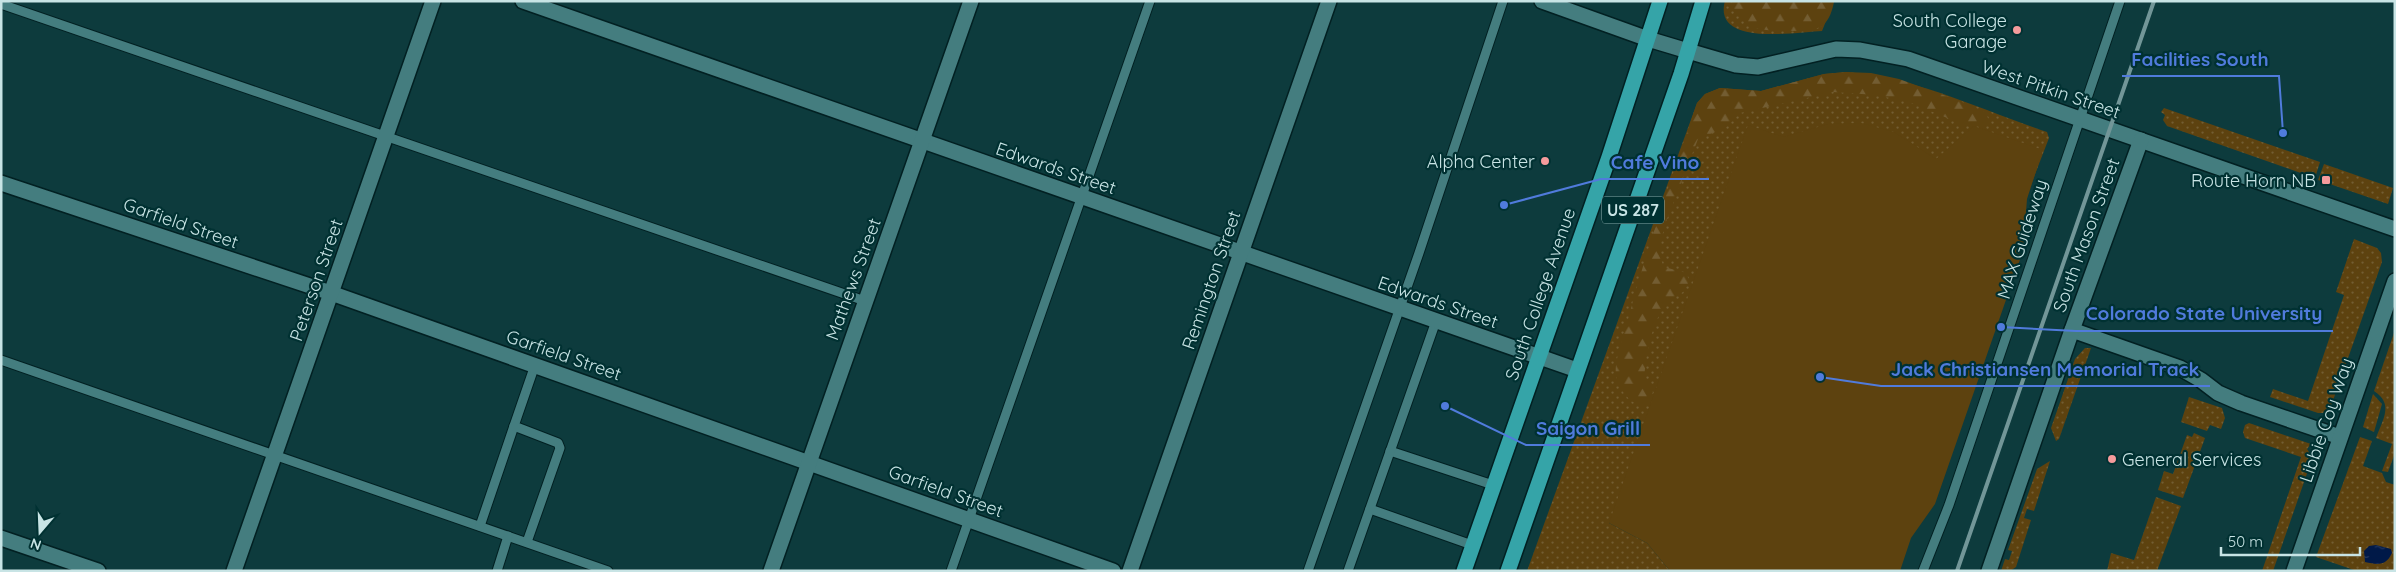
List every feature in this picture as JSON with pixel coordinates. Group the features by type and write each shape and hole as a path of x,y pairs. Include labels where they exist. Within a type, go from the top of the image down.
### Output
{"highway":[{"name":"South College Avenue","path":"1464,571 1660,1"},
{"name":"US 287","path":"1508,571 1688,51 1703,1"}],"street":[{"name":"Peterson Street","path":"234,571 433,1"},
{"name":"Edwards Street","path":"523,1 1577,370"},
{"name":"Mathews Street","path":"771,571 808,461 971,1"},
{"name":"Remington Street","path":"1130,571 1329,1"},
{"name":"West Pitkin Street","path":"1542,1 1648,39 1736,65 1758,67 1836,49 1883,53 2080,119 2395,229"},
{"name":"South Mason Street","path":"1989,571 2072,330 2141,140"},
{"name":"Garfield Street","path":"1,183 331,293 1113,571"},
{"name":"Libbie Coy Way","path":"2294,571 2395,281"},
{"path":"2072,330 2180,368 2196,376 2218,393 2241,403 2340,437"},
{"path":"1,538 98,571"}],"lane":[{"path":"951,571 1150,1"},
{"path":"1308,571 1400,308 1503,1"},
{"name":"MAX Guideway","path":"1923,571 1949,505 2120,1"},
{"path":"1,4 865,301"},
{"path":"1348,571 1436,321"},
{"path":"1,360 608,571"},
{"path":"480,526 535,365"},
{"path":"514,426 558,442 560,448 527,542"},
{"path":"1390,451 1493,485"},
{"path":"1370,509 1472,545"},
{"path":"497,571 508,536"}],"green space":[{"path":"1725,1 1834,1 1822,31 1760,34 1744,31 1731,25 1724,16"},
{"path":"1732,1 1834,1 1830,15 1822,26 1809,30 1787,31 1752,27 1738,14 1731,4"},
{"path":"1846,72 1898,80 1923,87 2047,132 2049,138 2032,182 1609,523 1647,543 1670,571 1527,571 1697,103 1705,94 1720,88 1761,91 1824,74"},
{"path":"1846,72 1871,73 1899,79 1960,101 1985,112 1992,126 1964,125 1909,102 1876,95 1833,92 1740,113 1725,128 1698,139 1664,227 1659,255 1664,267 1687,273 1689,282 1683,292 1665,303 1654,326 1646,359 1644,378 1653,392 1648,402 1641,407 1636,404 1622,390 1616,376 1618,355 1635,292 1697,103 1705,94 1720,88 1761,91 1824,74"},
{"path":"2164,108 2320,162 2315,178 2167,126 2163,120 2165,115 2161,112"},
{"path":"1861,123 1894,132 1936,159 1974,126 2043,150 2027,199 2023,251 1935,504 1911,538 1900,571 1670,571 1647,543 1609,523 1748,125 1784,137 1828,124"},
{"path":"2324,164 2393,188 2388,204 2318,180"},
{"path":"2354,239 2377,248 2381,253 2382,262 2330,409 2325,413 2318,413 2270,397 2273,389 2308,401 2344,295 2336,292"},
{"path":"2395,330 2395,453 2388,472 2382,471 2392,444 2376,438 2384,418 2385,407 2384,401 2374,391"},
{"path":"2085,348 2091,348 2059,439 2056,441 2051,428 2075,359"},
{"path":"2373,394 2382,404 2374,432 2363,427"},
{"path":"2189,397 2222,408 2225,418 2221,429 2210,425 2207,431 2181,422"},
{"path":"2249,423 2311,444 2307,449 2311,455 2311,462 2273,571 2262,571 2301,457 2245,438 2243,432 2245,425"},
{"path":"2194,433 2205,438 2183,498 2158,490 2164,471 2173,474 2187,435 2192,437"},
{"path":"2360,437 2372,441 2363,466 2382,473 2386,482 2395,485 2394,571 2357,571 2316,557"},
{"path":"2050,461 2034,511 2027,509 2024,518 2031,520 2016,567 2010,571 2001,571 2005,559 2009,560 2012,551 2008,550 2037,469"},
{"path":"2156,497 2181,506 2157,571 2107,571 2111,553 2134,560"}],"water":[{"path":"2376,545 2391,549 2390,557 2381,564 2365,562 2364,551 2369,546"}],"railway":[{"path":"1957,571 2154,1"}],"place":[{"name":"South College Garage","path":"2017,30"},
{"name":"Facilities South","path":"2283,133"},
{"name":"Alpha Center","path":"1545,161"},
{"name":"Route Horn NB","path":"2326,180"},
{"name":"Cafe Vino","path":"1504,205"},
{"name":"Colorado State University","path":"2001,327"},
{"name":"Jack Christiansen Memorial Track","path":"1820,377"},
{"name":"Saigon Grill","path":"1445,406"},
{"name":"General Services","path":"2112,459"}]}
